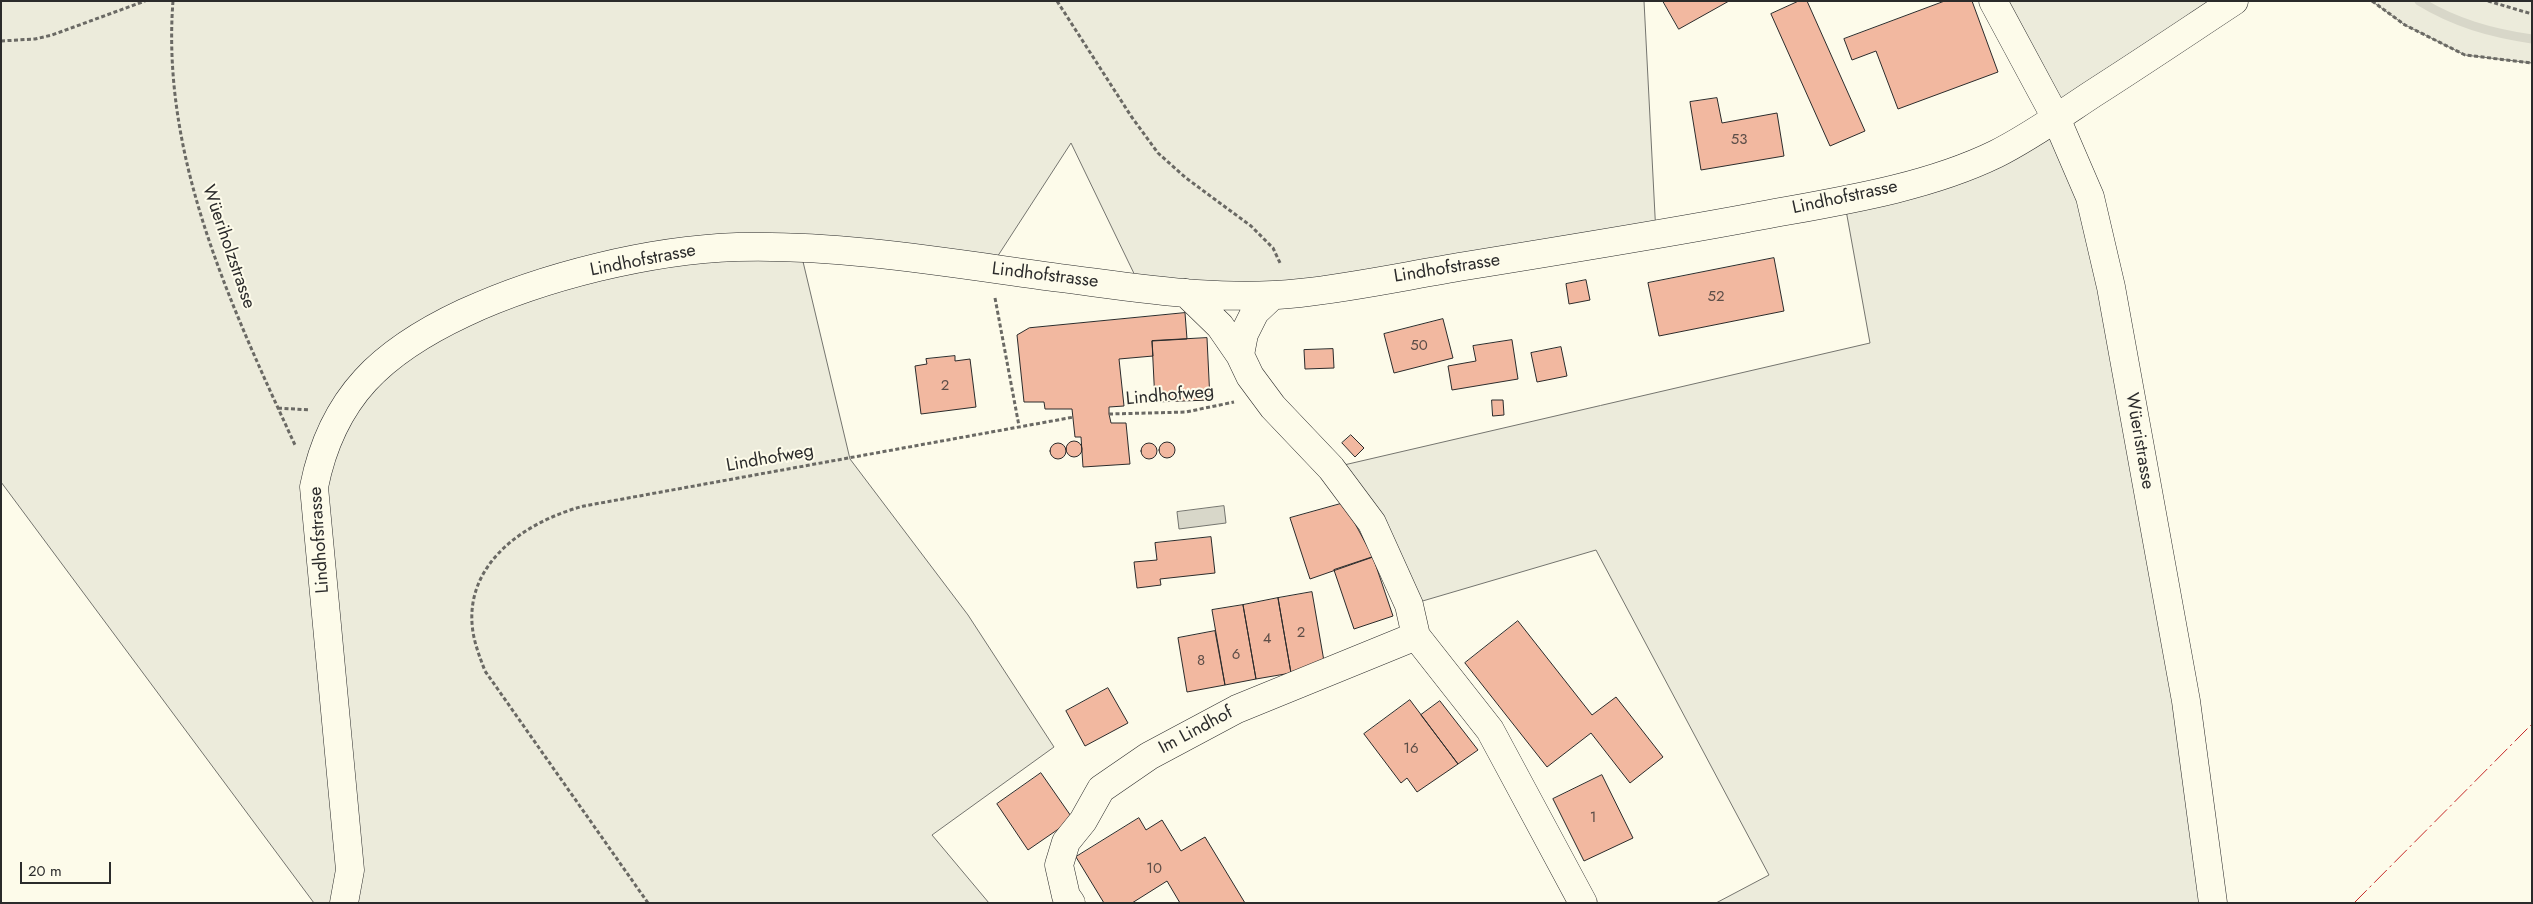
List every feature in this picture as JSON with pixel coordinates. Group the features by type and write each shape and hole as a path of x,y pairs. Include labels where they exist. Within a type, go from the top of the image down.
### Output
{"street":[{"name":"Wüeristrasse","path":"1993,1 2056,118 2090,197 2111,287 2186,701 2213,903"},
{"name":"Lindhofstrasse","path":"344,903 350,870 314,487 327,438 340,412 355,390 373,372 420,337 449,320 508,295 541,284 661,255 732,247 843,252 990,268 1186,293 1282,294 1656,235 1929,180 1995,155 2056,118 2234,1"},
{"path":"1186,293 1220,326 1240,355 1261,392 1331,468 1372,523 1409,605 1416,636 1490,730 1583,903"},
{"path":"1240,355 1244,334 1252,317 1261,304 1282,294"},
{"name":"Im Lindhof","path":"1071,903 1066,896 1059,865 1066,842 1083,821 1100,789 1149,756 1238,709 1416,636"}],"path":[{"path":"1,41 36,39 145,1"},
{"name":"Wüeriholzstrasse","path":"173,1 171,28 176,106 180,137 197,202 240,325 314,487"},
{"path":"1057,1 1149,141 1186,178 1238,215 1263,237 1279,259 1282,294"},
{"path":"2372,1 2405,25 2465,55 2532,63"},
{"path":"2488,1 2532,14"},
{"path":"990,268 1019,426"},
{"name":"Lindhofweg","path":"1110,414 1203,410 1243,400 1261,392"},
{"name":"Lindhofweg","path":"648,903 485,671 474,637 472,609 479,586 489,565 521,532 564,511 1074,417"}],"shaded area":[{"path":"1,1 1644,1 1656,235 1317,291 1141,288 1071,143 990,268 800,249 850,459 968,615 1054,747 932,835 989,903 314,903 1,482"},
{"path":"1993,1 2234,1 2056,119 2111,287 2213,903 1716,903 1769,875 1596,550 1409,605 1331,468 1870,343 1844,199 2056,118"},
{"path":"2372,1 2532,1 2532,63 2465,55 2405,25"},
{"path":"1224,506 1226,523 1179,529 1177,512"}],"building":[{"path":"1663,1 1729,1 1679,29"},
{"path":"1799,1 1807,1 1865,131 1830,146 1771,14"},
{"path":"1945,1 1972,1 1998,72 1898,109 1876,51 1852,60 1844,39"},
{"path":"1717,98 1722,123 1777,113 1784,156 1701,170 1690,102"},
{"path":"1774,258 1784,311 1659,336 1648,283"},
{"path":"1586,280 1590,300 1569,304 1566,284"},
{"path":"1185,313 1187,339 1152,341 1153,356 1119,359 1124,406 1109,407 1109,414 1111,423 1126,423 1130,464 1083,467 1081,437 1075,437 1072,409 1045,409 1044,402 1024,402 1017,335 1029,328"},
{"path":"1443,319 1453,358 1394,373 1384,334"},
{"path":"1207,338 1210,400 1155,402 1152,341"},
{"path":"1512,340 1518,379 1452,390 1448,366 1476,361 1473,346"},
{"path":"1561,347 1567,376 1537,382 1531,353"},
{"path":"1333,349 1334,368 1305,369 1304,350"},
{"path":"955,356 955,361 970,359 976,407 921,414 915,366 927,364 926,359"},
{"path":"1492,400 1503,400 1504,415 1493,416"},
{"path":"1351,435 1364,448 1355,457 1342,443"},
{"path":"1074,441 1082,449 1074,457 1066,449"},
{"path":"1167,442 1175,450 1167,458 1159,450"},
{"path":"1058,443 1066,451 1058,459 1050,451"},
{"path":"1149,443 1157,451 1149,459 1141,451"},
{"path":"1344,503 1373,557 1310,579 1290,518"},
{"path":"1211,537 1215,573 1160,579 1161,585 1137,588 1134,562 1157,560 1155,543"},
{"path":"1373,557 1393,616 1354,629 1334,570"},
{"path":"1312,592 1325,667 1291,673 1278,598"},
{"path":"1278,598 1291,673 1256,679 1243,605"},
{"path":"1243,605 1256,679 1225,685 1212,610"},
{"path":"1518,621 1592,715 1616,697 1663,757 1630,783 1591,733 1547,767 1465,663"},
{"path":"1215,631 1225,685 1187,692 1178,638"},
{"path":"1108,688 1128,723 1085,746 1066,711"},
{"path":"1410,700 1458,764 1417,792 1407,778 1401,783 1364,734"},
{"path":"1440,701 1478,750 1458,764 1421,715"},
{"path":"1041,773 1073,819 1028,850 997,804"},
{"path":"1602,775 1633,838 1584,861 1553,799"},
{"path":"1139,818 1146,830 1162,820 1181,851 1205,837 1245,903 1180,903 1167,881 1132,903 1104,903 1076,857"}],"waterway":[{"path":"2419,1 2446,15 2474,26 2502,34 2532,39"}],"power":[{"path":"2354,903 2532,724"}]}
